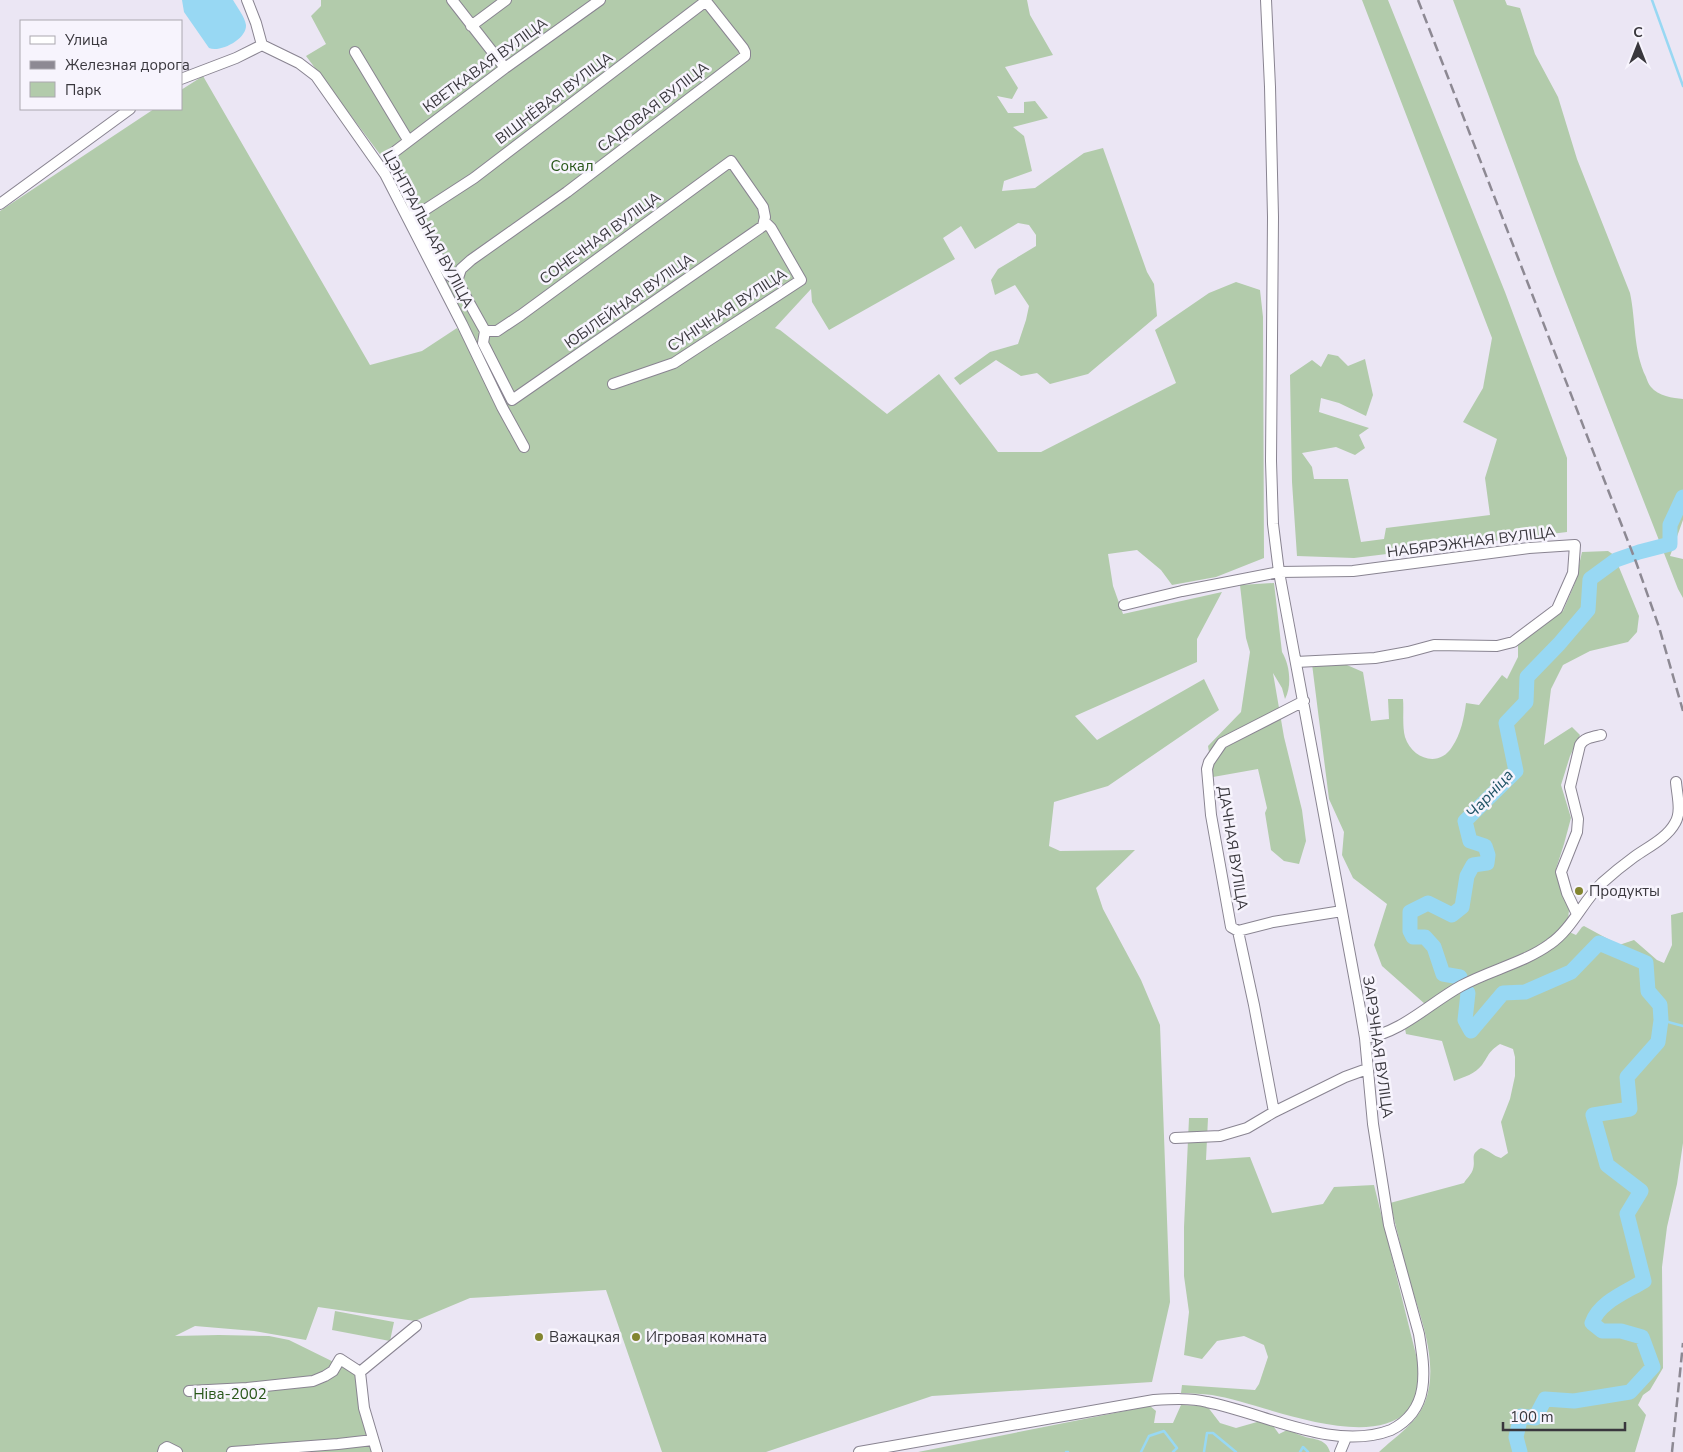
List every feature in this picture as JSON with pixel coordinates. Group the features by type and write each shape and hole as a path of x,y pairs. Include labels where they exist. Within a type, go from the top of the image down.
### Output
{"street":[{"path":"182,79 236,58 262,45 247,0"},
{"path":"452,0 505,68"},
{"path":"472,26 506,0"},
{"name":"КВЕТКАВАЯ ВУЛІЦА","path":"417,215 389,156 505,68 600,0"},
{"name":"САДОВАЯ ВУЛІЦА","path":"457,281 461,270 472,260 567,192 745,56 746,52 706,0"},
{"name":"ВІШНЁВАЯ ВУЛІЦА","path":"417,215 474,178 706,0"},
{"name":"ЗАРЭЧНАЯ ВУЛІЦА","path":"859,1452 1174,1398 1206,1401 1244,1411 1318,1436 1345,1440 1365,1439 1383,1434 1407,1419 1416,1409 1423,1389 1424,1367 1419,1334 1389,1224 1373,1124 1365,1038 1279,572 1274,524 1271,461 1273,217 1266,0"},
{"name":"ЦЭНТРАЛЬНАЯ ВУЛІЦА","path":"262,45 308,68 322,84 385,174 524,447"},
{"path":"355,52 408,140"},
{"path":"0,204 129,110"},
{"name":"СОНЕЧНАЯ ВУЛІЦА","path":"485,331 497,331 521,315 731,161 763,207 765,217 763,224"},
{"path":"417,215 448,274 457,281 485,331"},
{"name":"СУНІЧНАЯ ВУЛІЦА","path":"613,384 674,363 800,280 771,228 763,224"},
{"name":"ЮБІЛЕЙНАЯ ВУЛІЦА","path":"485,331 483,343 512,400 763,224"},
{"path":"462,324 476,317"},
{"name":"НАБЯРЭЖНАЯ ВУЛІЦА","path":"1124,605 1182,591 1279,572 1353,571 1529,548 1575,545 1573,573 1557,609 1513,642 1497,646 1434,645 1375,658 1296,662"},
{"name":"ДАЧНАЯ ВУЛІЦА","path":"1274,1112 1238,931 1231,927 1211,815 1206,769 1222,743 1304,701"},
{"path":"1578,914 1567,893 1561,872 1577,832 1578,819 1570,787 1582,741 1601,735"},
{"path":"1365,1038 1382,1034 1404,1023 1461,986 1544,948 1563,933 1600,884 1670,831 1677,821 1679,807 1676,782"},
{"path":"1238,931 1273,922 1342,911"},
{"path":"1175,1138 1220,1136 1247,1128 1274,1112 1345,1077 1367,1069"},
{"path":"360,1372 416,1326"},
{"path":"189,1391 247,1388 313,1381 333,1371 340,1359 360,1372"},
{"path":"360,1372 364,1408 377,1452"},
{"path":"232,1452 373,1440"},
{"path":"1340,1452 1345,1440"},
{"path":"163,1452 167,1447 176,1452"}],"green space":[{"path":"321,0 1027,0 1030,15 1053,55 1005,67 1018,88 1012,99 997,96 1008,113 1024,113 1024,102 1035,101 1048,118 1013,127 1024,136 1032,171 1004,181 1002,191 1035,188 1084,153 1103,148 1147,272 1154,284 1157,316 1088,374 1050,384 1037,373 1021,376 996,360 960,385 954,378 990,352 1018,344 1029,306 1015,285 995,295 991,280 998,269 1036,246 1036,235 1029,225 1018,223 975,249 961,226 943,238 955,259 829,330 812,302 811,289 775,328 887,414 939,374 998,452 1041,452 1176,383 1155,330 1209,293 1236,282 1260,290 1263,317 1264,558 1216,577 1172,585 1161,570 1137,550 1108,554 1113,586 1123,614 1222,592 1197,639 1197,662 1075,716 1097,740 1204,679 1219,710 1108,786 1054,802 1049,846 1060,851 1135,850 1096,888 1103,909 1141,980 1160,1025 1170,1302 1152,1382 932,1396 766,1452 662,1452 606,1290 470,1298 415,1321 318,1307 306,1340 254,1331 195,1326 175,1336 269,1336 289,1340 356,1373 373,1452 0,1452 0,211 152,110 182,110 182,89 203,76 370,365 422,351 457,328 485,368 484,361 385,161 306,56 326,44 311,16 321,6"},
{"path":"1362,0 1388,0 1505,292 1567,458 1567,532 1354,558 1297,556 1292,482 1290,375 1312,360 1321,367 1328,354 1338,356 1348,366 1365,359 1373,395 1366,416 1339,403 1321,398 1319,412 1369,428 1359,435 1365,448 1355,455 1336,447 1302,453 1312,467 1314,479 1348,479 1361,542 1384,539 1386,528 1490,515 1485,478 1497,439 1463,422 1483,388 1492,338"},
{"path":"1453,0 1505,0 1507,5 1520,8 1535,54 1558,97 1577,159 1630,293 1637,346 1647,381 1658,393 1683,399 1683,520 1670,556 1683,559 1683,598 1555,274"},
{"path":"1608,551 1614,555 1639,616 1637,632 1628,642 1590,651 1563,665 1551,689 1544,745 1572,727 1580,735 1570,756 1561,785 1571,818 1556,869 1569,910 1567,931 1576,935 1584,926 1619,945 1634,940 1657,960 1664,963 1672,945 1671,915 1683,912 1683,1143 1677,1184 1667,1227 1662,1267 1663,1368 1650,1390 1643,1395 1638,1405 1646,1415 1635,1452 1379,1452 1417,1417 1425,1402 1430,1370 1426,1336 1390,1203 1464,1183 1474,1166 1474,1155 1481,1148 1501,1158 1508,1153 1501,1122 1510,1099 1515,1076 1515,1057 1513,1049 1500,1044 1476,1071 1454,1081 1442,1041 1406,1034 1404,1023 1425,1004 1382,966 1374,945 1387,904 1353,878 1342,855 1344,832 1329,799 1312,664 1340,662 1363,672 1371,721 1389,719 1388,699 1403,699 1404,733 1408,745 1413,751 1426,758 1440,757 1447,754 1458,737 1466,703 1479,705 1502,675 1507,679 1518,657 1518,640 1563,611 1575,583 1582,552"},
{"path":"1274,583 1282,652 1287,663 1289,676 1289,688 1285,699 1282,688 1273,673 1284,737 1302,810 1306,841 1299,864 1284,861 1271,850 1265,813 1267,808 1258,769 1213,777 1208,746 1241,712 1250,652 1246,638 1240,585"},
{"path":"1189,1118 1208,1118 1206,1160 1250,1157 1272,1213 1323,1204 1334,1187 1374,1185 1418,1363 1415,1401 1408,1411 1390,1422 1367,1427 1341,1426 1313,1421 1212,1395 1181,1393 1182,1385 1255,1390 1259,1384 1268,1357 1264,1345 1244,1336 1217,1341 1202,1359 1184,1355 1189,1312 1184,1276 1184,1227"},
{"path":"335,1311 394,1322 390,1341 332,1330"},
{"path":"1181,1405 1207,1406 1220,1423 1236,1428 1264,1420 1271,1423 1279,1434 1289,1429 1304,1437 1322,1441 1330,1452 918,1452 1150,1406 1156,1411 1154,1423 1173,1423"}],"water":[{"path":"182,0 233,0 244,19 245,30 238,40 226,47 209,48 184,12"}],"waterway":[{"path":"1652,0 1683,86"},
{"name":"Чарніца","path":"1460,977 1443,974 1434,947 1425,937 1413,937 1410,931 1410,912 1428,903 1452,915 1462,907 1467,876 1473,865 1487,863 1488,855 1485,846 1470,841 1465,821 1516,771 1506,723 1526,702 1527,677 1588,610 1590,579 1616,560 1670,544 1670,525 1683,497"},
{"name":"Чарніца","path":"1468,993 1465,1020 1471,1031 1503,993 1525,992 1571,972 1599,943 1646,963 1648,991 1660,1005 1661,1020 1658,1042 1627,1077 1630,1109 1593,1115 1607,1165 1641,1191 1627,1214 1644,1281 1607,1303 1592,1323 1602,1331 1621,1331 1642,1337 1653,1367 1630,1392 1574,1401 1545,1399 1535,1418 1521,1416 1516,1437 1520,1452"},
{"path":"1661,1020 1683,1026"},
{"name":"Чарніца","path":"1141,1452 1149,1436 1164,1431 1177,1448 1173,1452"},
{"name":"Чарніца","path":"1204,1452 1207,1433 1213,1433 1236,1452"},
{"name":"Чарніца","path":"1300,1452 1303,1447 1308,1452"}],"railway":[{"path":"1418,0 1636,562 1659,627 1683,711"},
{"path":"1672,1452 1683,1343"}],"place":[{"name":"Продукты","path":"1579,891"},
{"name":"Важацкая","path":"539,1337"},
{"name":"Игровая комната","path":"636,1337"}],"park label":[{"name":"Сокал","path":"572,166"},
{"name":"Ніва-2002","path":"230,1394"}]}
